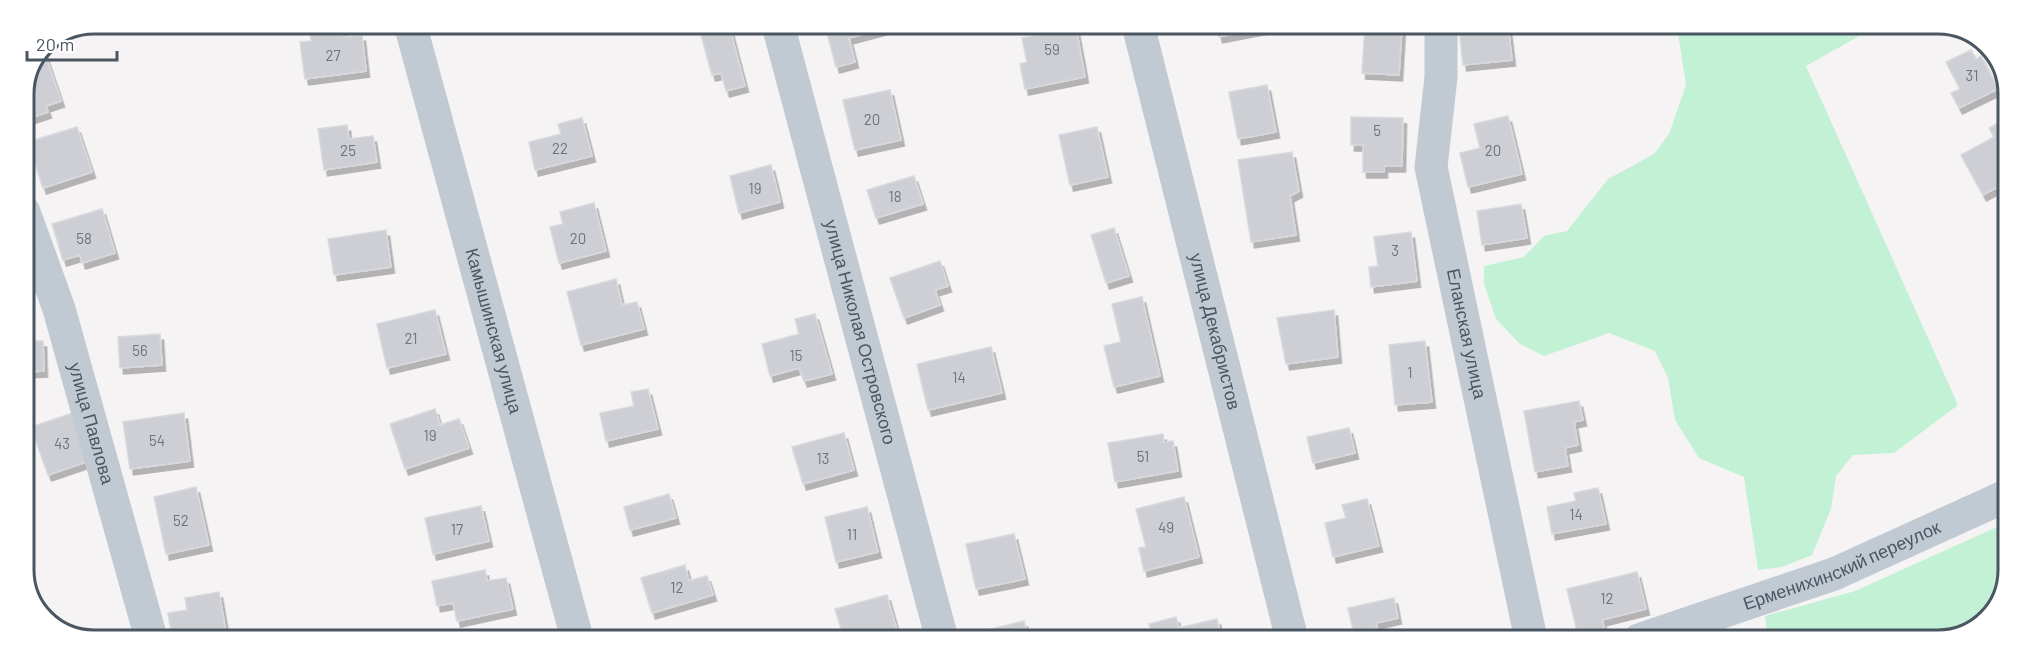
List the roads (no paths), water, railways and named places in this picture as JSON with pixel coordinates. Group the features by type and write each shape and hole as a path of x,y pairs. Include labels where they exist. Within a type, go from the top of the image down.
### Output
{"street":[{"name":"Камышинская улица","path":"413,34 575,630"},
{"name":"улица Николая Островского","path":"780,34 940,630"},
{"name":"улица Декабристов","path":"1140,34 1290,630"},
{"name":"Еланская улица","path":"1441,34 1441,77 1431,167 1529,630"},
{"name":"улица Павлова","path":"34,241 59,309 149,630"},
{"name":"Ерменихинский переулок","path":"1669,630 1834,574 1998,500"}]}
